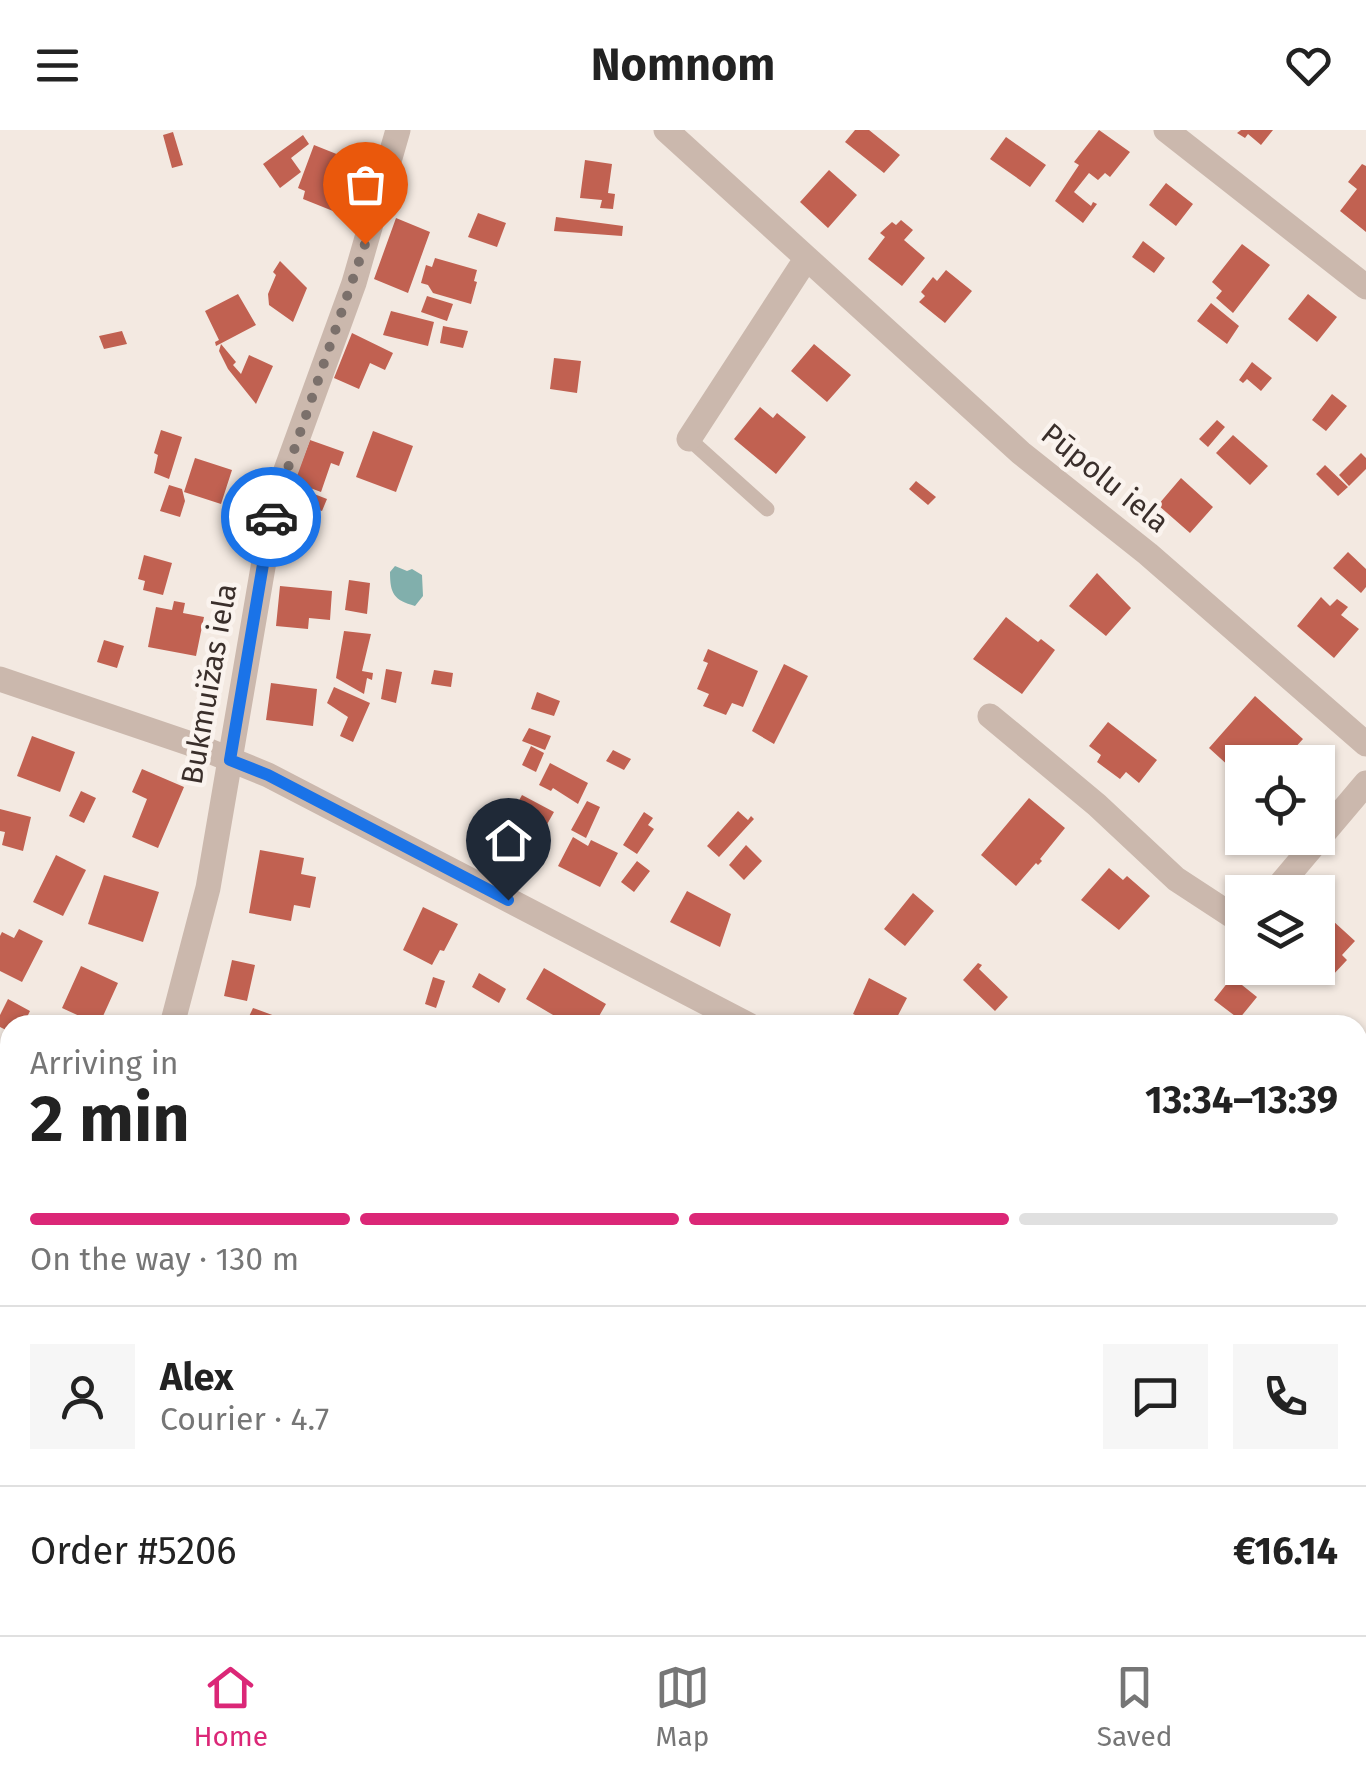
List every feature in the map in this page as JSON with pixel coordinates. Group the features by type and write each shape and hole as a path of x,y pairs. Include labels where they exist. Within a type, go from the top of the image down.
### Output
{"street":[{"name":"Bukmuižas iela","path":"175,1015 208,888 274,503 354,283 398,130"},
{"name":"Pūpolu iela","path":"666,130 1021,453 1148,554 1366,744"},
{"path":"1166,130 1366,287"},
{"path":"689,439 806,259"},
{"path":"0,679 268,775 730,1015"},
{"path":"990,716 1176,879 1225,912"},
{"path":"1288,875 1366,783"}],"lane":[{"path":"689,439 767,509"}],"water":[{"path":"395,566 422,575 423,596 415,606 392,591 390,572"}],"building":[{"path":"855,130 869,130 900,155 884,173 845,142"},
{"path":"1099,130 1130,152 1110,177 1105,173 1098,180 1089,173 1074,192 1091,206 1093,202 1097,204 1083,223 1055,201 1079,165 1074,162"},
{"path":"1273,130 1261,145 1248,134 1245,138 1237,133"},
{"path":"173,132 183,165 172,168 163,135"},
{"path":"303,135 309,144 291,158 301,172 280,188 263,164"},
{"path":"1006,137 1046,165 1030,187 990,159"},
{"path":"314,145 354,161 338,213 303,199 305,191 298,188"},
{"path":"585,160 612,164 608,193 615,194 613,209 600,208 602,200 580,198"},
{"path":"1362,164 1366,166 1366,232 1340,211 1357,189 1348,182"},
{"path":"829,170 857,195 828,228 800,202"},
{"path":"1166,183 1193,204 1176,226 1149,205"},
{"path":"478,213 506,223 497,247 468,237"},
{"path":"556,217 623,226 622,236 554,231"},
{"path":"396,218 430,232 408,293 374,279"},
{"path":"901,220 913,230 904,240 925,258 902,286 868,259 885,237 880,233 892,222 896,225"},
{"path":"1143,241 1165,258 1154,273 1132,257"},
{"path":"1242,244 1270,265 1233,313 1216,298 1222,291 1212,282"},
{"path":"435,258 477,270 471,304 433,293 421,283 426,265 432,267"},
{"path":"280,261 307,288 293,322 269,305 268,294 276,275 273,272"},
{"path":"946,270 972,291 945,323 919,302 925,296 921,292 933,277 937,281"},
{"path":"238,294 256,325 216,346 219,340 205,311"},
{"path":"1308,294 1337,317 1317,342 1288,319"},
{"path":"427,296 453,304 447,321 421,312"},
{"path":"1211,303 1239,326 1227,344 1197,321"},
{"path":"391,311 434,322 428,346 383,335"},
{"path":"443,326 468,331 463,348 440,343"},
{"path":"122,331 127,344 104,349 99,336"},
{"path":"352,333 393,353 385,370 370,363 359,389 334,378"},
{"path":"221,344 241,374 249,355 273,366 256,404 228,369 219,351"},
{"path":"814,344 851,375 827,402 791,371"},
{"path":"554,358 581,361 577,393 550,389"},
{"path":"1252,362 1272,378 1261,391 1247,379 1243,383 1239,380"},
{"path":"1332,394 1347,406 1326,431 1312,420"},
{"path":"760,407 773,418 777,413 806,437 776,474 734,439"},
{"path":"1217,420 1225,427 1208,447 1199,439"},
{"path":"161,430 182,437 169,479 154,473 158,455 154,453"},
{"path":"373,431 413,446 396,492 356,477"},
{"path":"1233,435 1268,466 1250,485 1216,453"},
{"path":"310,440 344,452 339,466 331,463 321,492 294,482"},
{"path":"1361,453 1366,458 1366,469 1349,486 1339,475"},
{"path":"195,458 232,470 221,504 184,492"},
{"path":"1325,465 1348,487 1338,496 1316,474"},
{"path":"1181,478 1213,507 1190,533 1158,505"},
{"path":"916,481 936,497 928,505 909,489"},
{"path":"169,485 182,489 185,501 180,517 160,511"},
{"path":"291,485 327,499 322,511 286,499"},
{"path":"1348,552 1366,569 1366,587 1361,593 1333,568"},
{"path":"144,555 172,563 163,595 143,590 145,581 138,579"},
{"path":"1097,573 1131,608 1106,636 1069,606"},
{"path":"349,580 370,583 367,614 345,610"},
{"path":"280,586 332,591 330,620 309,618 308,629 276,626"},
{"path":"1321,597 1330,606 1337,599 1348,607 1341,615 1359,629 1334,658 1297,626"},
{"path":"174,601 185,603 183,613 204,617 196,656 148,647 156,607 172,610"},
{"path":"1006,617 1055,650 1022,694 973,659"},
{"path":"344,631 371,634 362,671 373,673 372,680 367,678 364,694 336,678"},
{"path":"104,640 124,646 117,668 97,662"},
{"path":"708,649 758,671 743,707 732,703 726,715 703,706 709,694 697,689 708,663 703,661"},
{"path":"784,664 808,676 774,744 752,731"},
{"path":"386,669 402,672 396,703 381,699"},
{"path":"434,670 453,673 451,687 431,684"},
{"path":"271,683 317,689 313,726 266,720"},
{"path":"334,687 370,703 353,742 340,736 348,717 327,703"},
{"path":"537,692 560,701 554,716 531,709"},
{"path":"1255,696 1303,739 1298,745 1225,745 1225,763 1209,748"},
{"path":"1108,722 1157,760 1139,783 1126,772 1120,779 1097,762 1101,755 1089,746"},
{"path":"529,728 551,736 545,750 522,741"},
{"path":"32,736 75,752 60,792 17,776"},
{"path":"531,746 544,753 536,772 522,765"},
{"path":"613,750 631,759 624,770 606,761"},
{"path":"550,763 588,783 578,804 553,788 551,791 539,785"},
{"path":"142,769 184,787 158,848 132,837 147,799 132,792"},
{"path":"81,791 96,798 84,823 69,816"},
{"path":"522,795 554,812 537,842 530,838 525,848 501,837 510,817 499,813 505,800 516,806"},
{"path":"1029,798 1065,828 1042,861 1016,886 981,855"},
{"path":"587,801 600,807 586,838 571,830"},
{"path":"0,809 31,817 23,851 2,845 5,832 0,831"},
{"path":"738,811 748,820 751,816 754,819 719,857 707,846"},
{"path":"644,812 653,818 648,825 654,829 637,854 623,845"},
{"path":"573,837 588,846 591,840 618,853 600,887 558,866"},
{"path":"746,845 762,861 744,880 729,865"},
{"path":"260,850 304,858 301,874 316,877 310,908 294,905 291,921 249,913"},
{"path":"56,855 86,870 63,916 33,902"},
{"path":"637,861 650,871 634,892 621,882"},
{"path":"1109,868 1123,880 1127,876 1150,896 1119,930 1081,900"},
{"path":"104,875 159,892 143,942 88,924"},
{"path":"687,891 731,914 720,947 670,922"},
{"path":"913,893 934,911 905,946 884,929"},
{"path":"423,907 458,924 432,965 403,950"},
{"path":"1335,923 1355,941 1342,955 1347,960 1335,973"},
{"path":"19,929 43,941 22,982 0,971 0,936 2,932 14,938"},
{"path":"232,960 255,965 247,1001 224,996"},
{"path":"978,963 982,965 979,969 1008,997 995,1011 963,980"},
{"path":"81,966 118,983 104,1015 77,1015 62,1008"},
{"path":"544,968 606,1004 600,1015 553,1015 526,999"},
{"path":"479,973 506,989 499,1003 472,987"},
{"path":"433,977 445,981 436,1008 425,1004"},
{"path":"869,978 907,998 898,1015 853,1014"},
{"path":"1226,985 1242,985 1257,997 1242,1015 1234,1015 1214,1000"},
{"path":"8,999 30,1011 28,1015 0,1015"},
{"path":"253,1008 272,1015 250,1015"}],"way so far":[{"path":"271,517 365,244"}],"route":[{"path":"271,517 230,760 268,775 508,900"}]}
